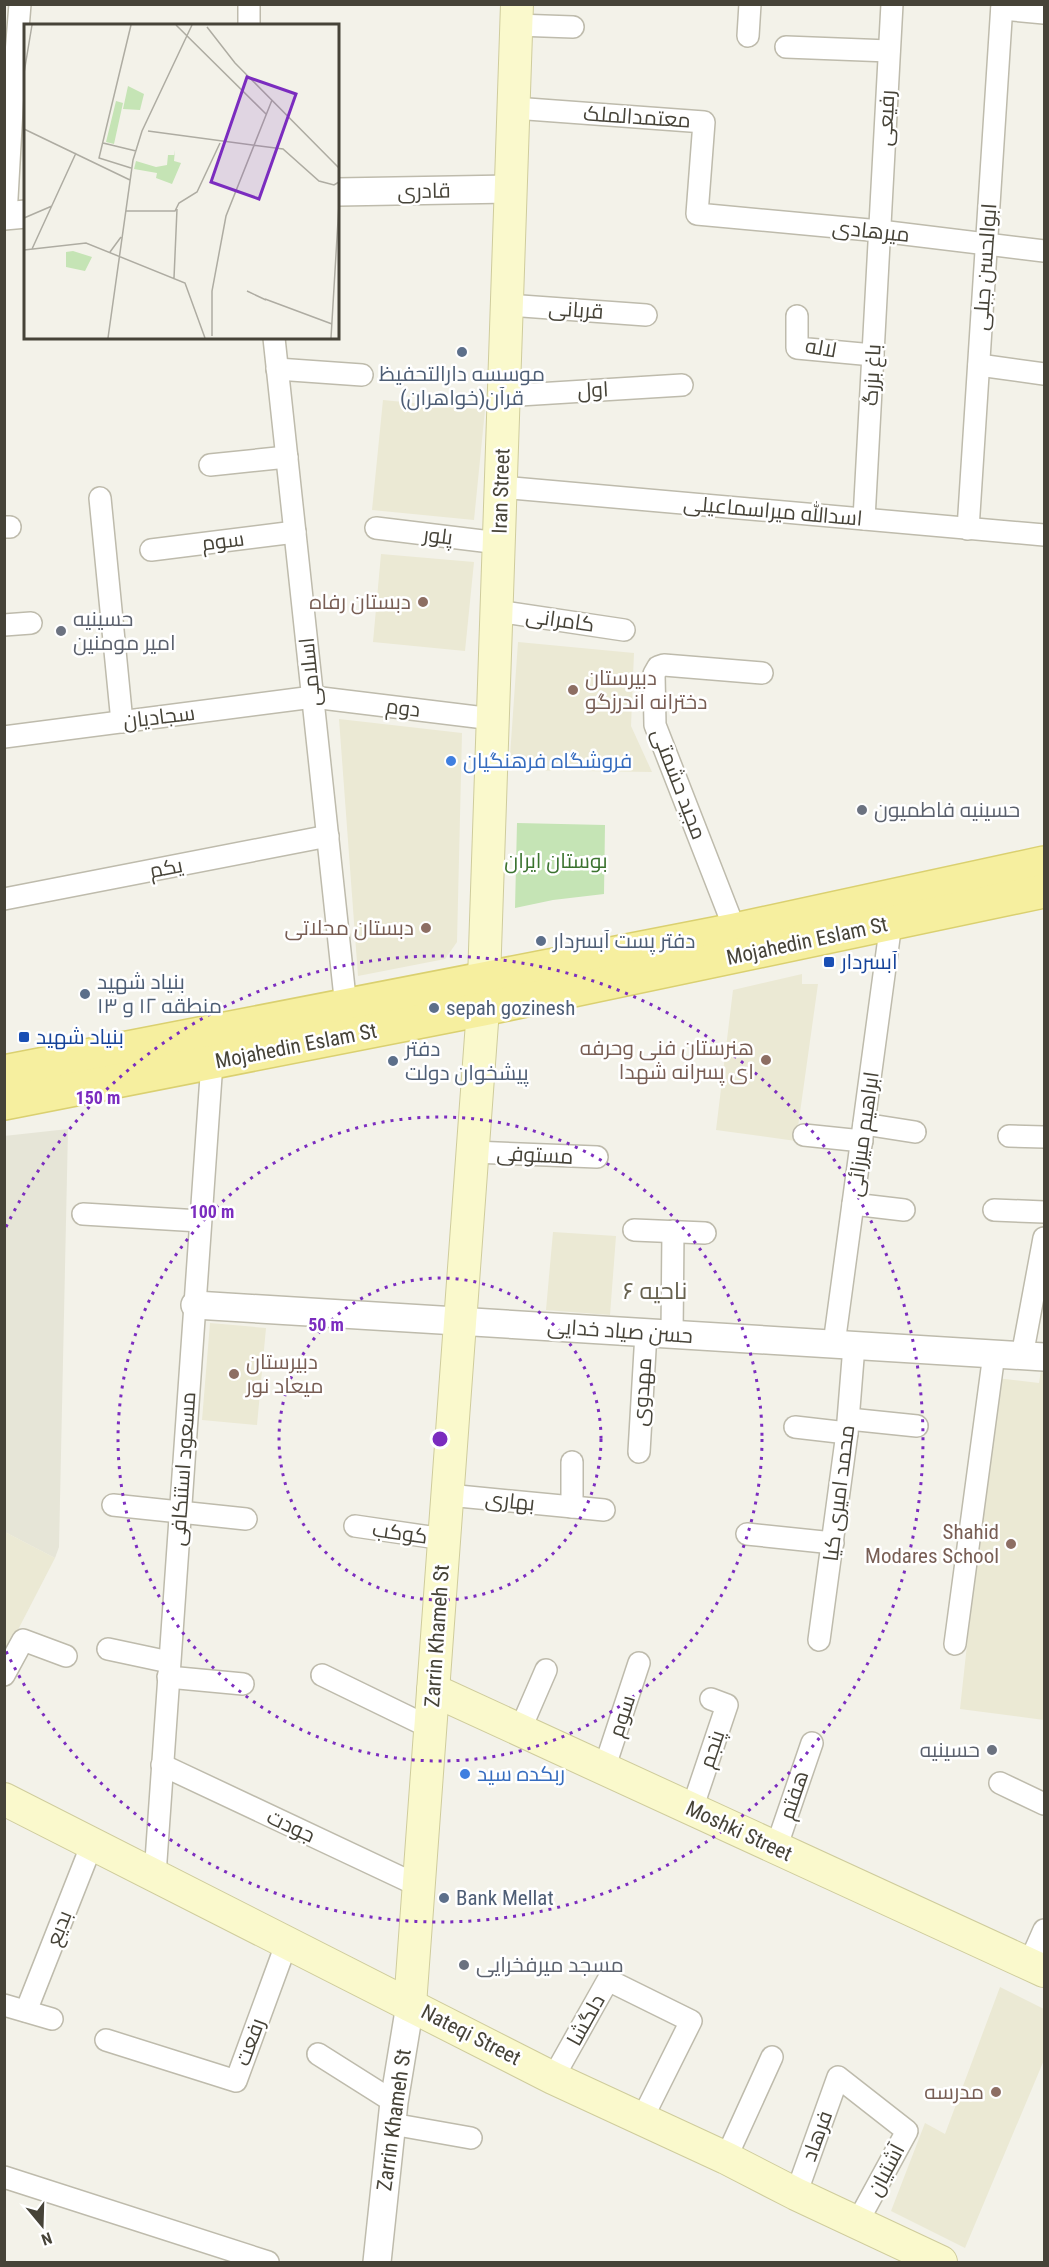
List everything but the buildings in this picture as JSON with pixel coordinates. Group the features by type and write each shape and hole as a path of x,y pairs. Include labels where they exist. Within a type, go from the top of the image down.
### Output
{"main road":[{"name":"Iran Street","path":"484,993 517,15"},
{"name":"Mojahedin Eslam St","path":"4,1102 212,1062 735,930 1044,863"},
{"name":"Mojahedin Eslam St","path":"4,1072 346,1007 484,993 891,924 1044,891"},
{"name":"Zarrin Khameh St","path":"410,2005 484,993"},
{"name":"Moshki Street","path":"433,1690 1037,1968"},
{"name":"Nateqi Street","path":"4,1799 553,2078 726,2158 796,2194 941,2262"}],"street":[{"path":"12,216 19,92 20,4"},
{"path":"249,4 249,24"},
{"path":"748,36 750,4"},
{"name":"رفیعی","path":"880,231 892,4"},
{"path":"1002,7 1044,13"},
{"name":"ابوالحسن جبلی","path":"968,529 1002,7"},
{"path":"517,15 573,27"},
{"path":"786,47 890,51"},
{"name":"معتمدالملک","path":"514,108 705,122 697,214"},
{"name":"قادرى","path":"339,192 511,189"},
{"name":"میرهادی","path":"697,214 880,231 1044,251"},
{"name":"باغ بزرگ","path":"864,519 880,231"},
{"name":"قربانی","path":"507,305 645,315"},
{"name":"لاله","path":"797,316 797,348 873,355"},
{"name":"اسلامی","path":"274,339 346,1007"},
{"path":"979,365 1044,374"},
{"path":"277,369 362,375"},
{"name":"اول","path":"504,396 682,385"},
{"path":"210,465 287,458"},
{"name":"اسدالله میراسماعیلی","path":"501,487 1044,536"},
{"path":"100,498 122,722"},
{"name":"پلور","path":"376,528 499,543"},
{"name":"سوم","path":"151,550 295,532"},
{"name":"کامرانی","path":"496,611 624,630"},
{"path":"4,625 31,623"},
{"name":"مجید حشمتی","path":"735,930 655,725 654,674 658,667 664,665 762,673"},
{"name":"سجادیان","path":"4,736 313,697"},
{"name":"دوم","path":"313,697 493,719"},
{"name":"یکم","path":"4,899 328,836"},
{"name":"ابراهیم میرزائی","path":"844,1345 853,1204 891,924"},
{"name":"مسعود استنکافی","path":"155,1875 212,1062"},
{"path":"804,1135 915,1131"},
{"path":"1009,1136 1044,1137"},
{"name":"مستوفی","path":"473,1152 597,1157"},
{"path":"853,1204 904,1210"},
{"path":"994,1210 1044,1212"},
{"path":"83,1214 200,1221"},
{"path":"634,1230 705,1233"},
{"name":"مهدوی","path":"639,1452 659,1334 673,1231"},
{"path":"1033,1357 1044,1240"},
{"name":"حسن صیاد خدایی","path":"195,1305 1033,1357"},
{"name":"محمد امیری کیا","path":"819,1640 848,1426 844,1345"},
{"path":"955,1644 994,1354"},
{"path":"795,1427 917,1426"},
{"path":"572,1462 572,1508"},
{"name":"بهاری","path":"448,1495 604,1510"},
{"path":"113,1505 246,1519"},
{"name":"کوکب","path":"355,1526 444,1539"},
{"path":"747,1534 833,1543"},
{"path":"4,1675 23,1640 66,1656"},
{"path":"108,1650 169,1669 243,1684"},
{"name":"سوم","path":"604,1769 639,1663"},
{"path":"520,1730 546,1670"},
{"path":"322,1675 431,1728"},
{"name":"پنجم","path":"692,1809 727,1705 711,1699"},
{"name":"هفتم","path":"776,1848 812,1743"},
{"name":"جودت","path":"162,1765 419,1886"},
{"path":"1000,1783 1044,1804"},
{"name":"بدیع","path":"26,2011 92,1844"},
{"path":"1037,1968 1044,1930"},
{"name":"رفعت","path":"106,2040 236,2081 287,1942"},
{"name":"دلگشا","path":"553,2078 608,1980 691,2021 642,2119"},
{"path":"4,2005 52,2019"},
{"name":"Zarrin Khameh St","path":"377,2262 393,2113 410,2005"},
{"path":"318,2054 393,2113 471,2138"},
{"path":"726,2158 772,2057"},
{"name":"فرهاد","path":"796,2194 838,2077"},
{"name":"آشتیان","path":"838,2077 907,2131 857,2223"},
{"path":"4,2177 268,2262"}],"shaded area":[{"path":"383,400 485,410 474,520 372,510"},
{"name":"دبستان رفاه","path":"381,554 474,562 465,651 373,642"},
{"name":"دبیرستان دخترانه اندرزگو","path":"518,642 634,653 631,726 652,772 509,770"},
{"path":"339,719 462,733 457,942 445,959 358,976"},
{"name":"هنرستان فنی وحرفه ای پسرانه شهدا","path":"802,974 802,984 818,984 796,1141 716,1130 733,990"},
{"path":"68,1129 59,1547 55,1558 5,1532 4,1136"},
{"path":"553,1232 616,1236 610,1315 546,1310"},
{"name":"دبیرستان میعاد نور","path":"210,1323 266,1328 257,1425 202,1420"},
{"name":"Shahid Modares School","path":"1041,1370 1044,1370 1044,1720 960,1709 996,1378 1039,1383"},
{"path":"5,1532 55,1558 5,1655"},
{"name":"مدرسه","path":"1000,1987 1044,2009 1044,2060 965,2248 891,2211 925,2123 945,2134"}],"green space":[{"name":"بوستان ایران","path":"517,823 605,825 604,894 553,900 515,908"}],"place":[{"name":"موسسه دارالتحفیظ قرآن(خواهران)","path":"462,352"},
{"name":"دبستان رفاه","path":"423,602"},
{"name":"حسینیه امیر مومنین","path":"61,631"},
{"name":"دبیرستان دخترانه اندرزگو","path":"573,690"},
{"name":"فروشگاه فرهنگیان","path":"451,761"},
{"name":"حسینیه فاطمیون","path":"862,810"},
{"name":"دبستان محلاتی","path":"426,928"},
{"name":"دفتر پست آبسردار","path":"541,941"},
{"name":"آبسردار","path":"829,962"},
{"name":"بنیاد شهید منطقه ۱۲ و ۱۳","path":"85,994"},
{"name":"sepah gozinesh","path":"434,1008"},
{"name":"بنیاد شهید","path":"24,1037"},
{"name":"هنرستان فنی وحرفه ای پسرانه شهدا","path":"766,1060"},
{"name":"دفتر پیشخوان دولت","path":"393,1061"},
{"name":"دبیرستان میعاد نور","path":"234,1374"},
{"name":"Shahid Modares School","path":"1011,1544"},
{"name":"حسینیه","path":"992,1750"},
{"name":"ربکده سید","path":"465,1774"},
{"name":"Bank Mellat","path":"444,1898"},
{"name":"مسجد میرفخرایی","path":"464,1965"},
{"name":"مدرسه","path":"996,2092"}],"district":[{"name":"ناحیه ۶","path":"655,1291"}]}
